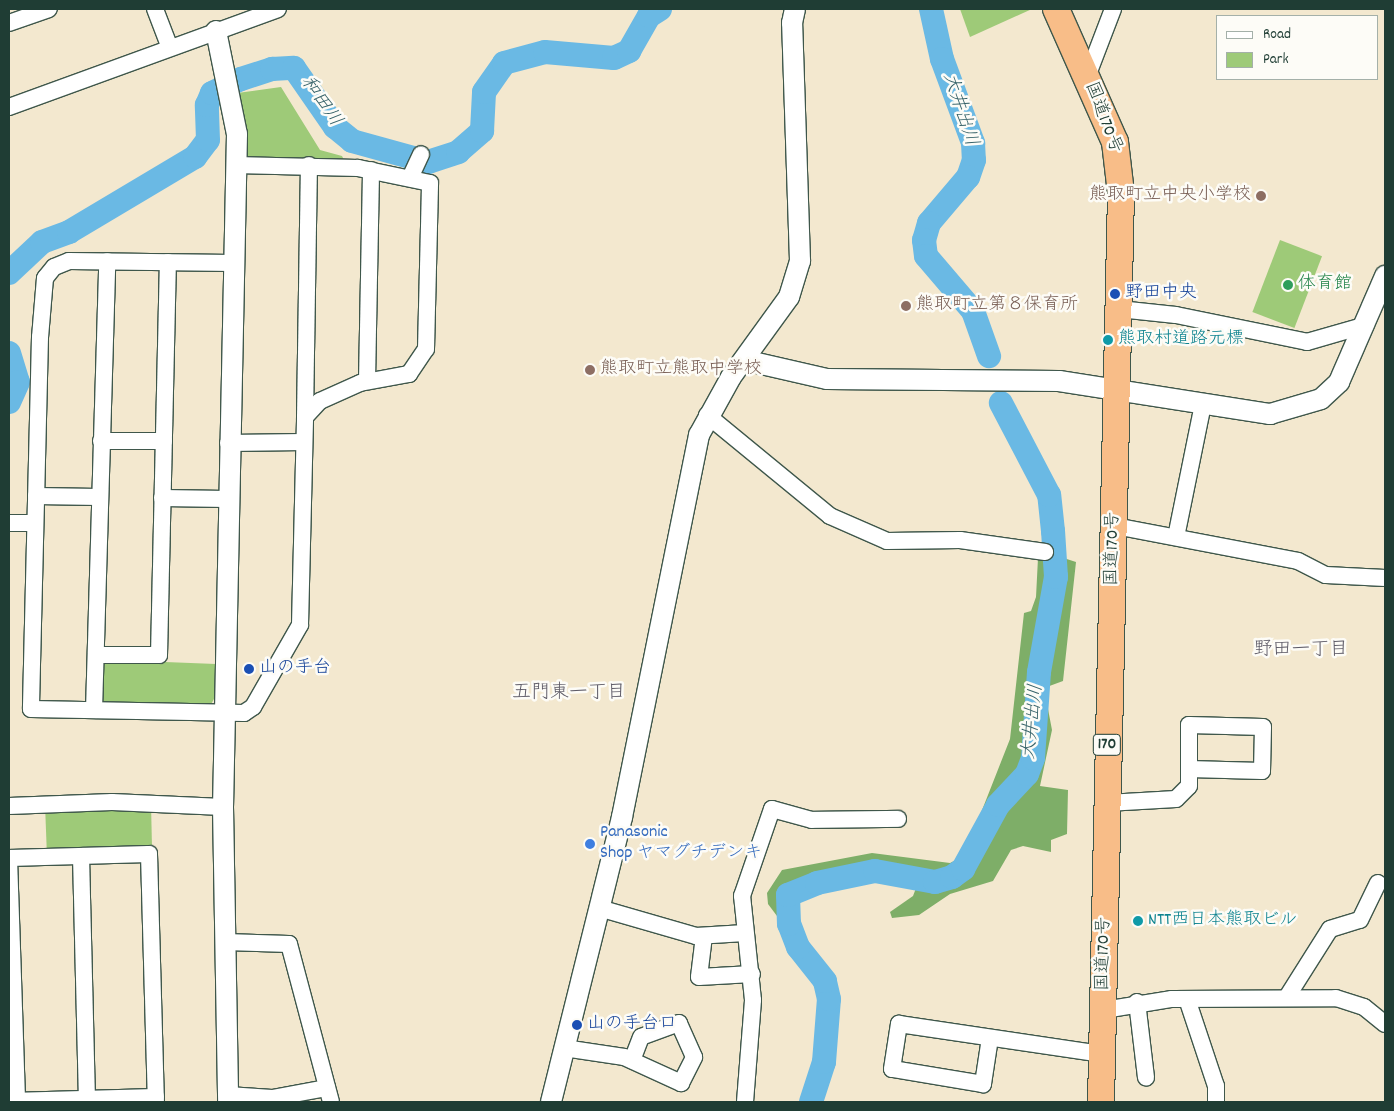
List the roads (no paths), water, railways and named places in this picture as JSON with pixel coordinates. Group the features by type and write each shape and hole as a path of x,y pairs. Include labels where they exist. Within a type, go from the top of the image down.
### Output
{"highway":[{"name":"国道170号","path":"1056,9 1087,77 1119,162 1120,309 1101,1102"}],"street":[{"path":"10,18 50,9"},
{"path":"155,9 169,46"},
{"path":"9,107 169,46 216,32 278,9"},
{"path":"551,1102 622,817 698,435 707,415 789,297 800,261 792,23 795,9"},
{"path":"1087,77 1113,9"},
{"path":"216,32 225,68 237,134 228,443 224,711 224,806 228,1099 329,1095 289,944 226,942"},
{"path":"412,173 421,154"},
{"path":"235,165 309,165 412,173 430,183 426,349 409,374 367,381 320,401 305,417"},
{"path":"233,263 69,261 54,266 45,278 35,523 31,708 224,711 244,713 253,707 300,625 309,165"},
{"path":"367,381 371,170"},
{"path":"94,710 106,260"},
{"path":"96,655 159,655 168,262"},
{"path":"744,360 827,379 1059,381 1118,388 1270,414 1320,399 1339,382 1366,325 1385,276"},
{"path":"1120,309 1176,315 1306,342 1366,325"},
{"path":"1176,538 1203,404"},
{"path":"707,415 830,516 887,541 960,540 1045,552"},
{"path":"100,441 164,441"},
{"path":"228,443 304,442"},
{"path":"36,496 99,497"},
{"path":"162,498 227,499"},
{"path":"9,522 35,523"},
{"path":"1114,526 1298,561 1326,575 1385,578"},
{"path":"1107,803 1176,799 1189,786 1189,769 1189,725 1263,727 1262,771 1189,769"},
{"path":"9,806 112,802 224,806"},
{"path":"745,1102 752,974 745,933 742,896 772,808 812,820 898,819"},
{"path":"149,854 156,1100 13,1101 9,858 81,856 149,854"},
{"path":"81,856 87,1099"},
{"path":"1287,997 1330,929 1360,920 1378,883"},
{"path":"599,908 704,936 745,933"},
{"path":"704,936 699,977 752,974"},
{"path":"1104,1010 1137,1002 1287,997 1351,1001 1385,1024"},
{"path":"1187,1000 1214,1079 1216,1102"},
{"path":"1137,1002 1146,1077"},
{"path":"990,1038 983,1084 892,1069 899,1024 1102,1054"},
{"path":"564,1048 632,1060"}],"waterway":[{"name":"和田川","path":"9,273 42,242 69,232 195,157 208,140 207,105 212,93 241,79 272,69 294,68 335,127 352,141 428,162 458,152 482,131 484,92 504,63 545,52 614,58 629,51 649,16 660,9"},
{"name":"大井出川","path":"931,9 942,59 973,143 974,160 968,177 929,223 924,240 926,256 973,311 989,356"},
{"name":"和田川","path":"9,353 18,382 9,402"},
{"name":"大井出川","path":"811,1102 824,1062 829,999 825,981 798,947 789,924 788,895 817,883 875,871 935,882 952,877 963,869 998,805 1027,774 1033,758 1039,672 1056,577 1053,531 1049,495 1001,403"}],"place":[{"name":"熊取町立中央小学校","path":"1261,196"},
{"name":"体育館","path":"1288,285"},
{"name":"野田中央","path":"1115,294"},
{"name":"熊取町立第８保育所","path":"906,306"},
{"name":"熊取村道路元標","path":"1108,340"},
{"name":"熊取町立熊取中学校","path":"590,370"},
{"name":"山の手台","path":"249,669"},
{"name":"Panasonic Shop ヤマグチデンキ","path":"590,844"},
{"name":"NTT西日本熊取ビル","path":"1138,921"},
{"name":"山の手台口","path":"577,1025"}],"district":[{"name":"野田一丁目","path":"1301,651"},
{"name":"五門東一丁目","path":"569,694"}]}
